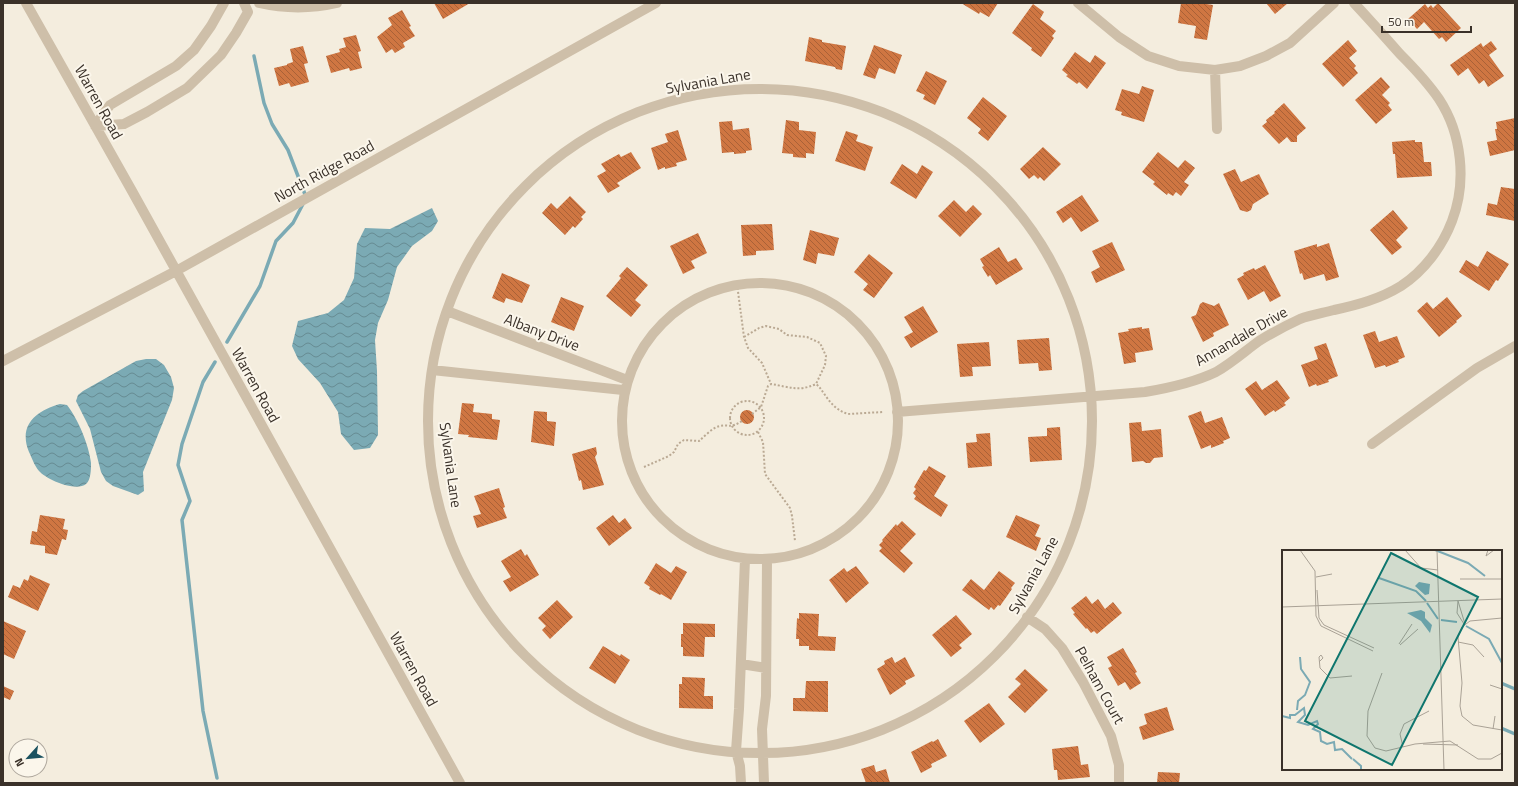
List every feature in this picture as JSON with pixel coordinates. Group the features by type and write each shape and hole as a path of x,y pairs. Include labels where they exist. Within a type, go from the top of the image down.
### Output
{"street":[{"name":"Warren Road","path":"26,3 460,783"},
{"path":"95,126 110,104 176,66 194,50 212,26 224,3"},
{"path":"95,126 124,124 187,88 221,55 236,34 248,12 244,3"},
{"path":"259,3 271,6 300,8 337,3"},
{"name":"North Ridge Road","path":"3,361 176,271 656,3"},
{"path":"1078,3 1119,37 1148,56 1179,66 1215,70 1240,66 1266,56 1290,43 1334,3"},
{"name":"Annandale Drive","path":"897,412 1145,392 1177,387 1215,372 1227,365 1260,340 1302,318 1376,299 1401,286 1420,271 1443,241 1456,211 1460,186 1460,159 1453,128 1439,99 1354,3"},
{"path":"1215,70 1217,129"},
{"name":"Sylvania Lane","path":"751,87 792,88 830,94 880,109 931,134 976,166 1017,209 1050,257 1069,297 1084,344 1092,396 1091,458 1082,505 1063,557 1036,606 1027,617 1017,634 979,673 948,696 913,717 877,733 827,747 779,754 736,751 726,753 680,745 650,736 618,722 586,705 560,688 536,667 502,630 477,594 452,544 440,510 432,466 429,418 432,370 446,312 455,289 481,240 512,198 555,158 617,122 671,101 751,87"},
{"path":"746,282 778,283 808,291 836,305 860,326 879,352 892,381 899,424 897,442 886,480 866,511 838,536 819,547 798,555 767,560 745,559 720,554 696,542 674,527 655,509 640,488 630,464 624,439 622,413 623,390 642,348 662,323 686,303 715,289 737,284 746,282"},
{"name":"Albany Drive","path":"446,312 627,380"},
{"path":"1372,444 1450,390 1477,368 1515,346"},
{"path":"432,370 623,390"},
{"path":"741,783 740,766 736,751 745,559"},
{"path":"764,783 762,730 766,696 767,560"},
{"name":"Pelham Court","path":"1027,617 1045,629 1062,648 1083,682 1111,736 1118,766 1119,783"},
{"path":"741,664 766,668"}],"path":[{"path":"737,284 744,337 748,348 762,363 771,384"},
{"path":"744,337 758,328 766,326 779,329 787,334 807,337 820,343 826,356 825,365 816,384 804,389 771,384"},
{"path":"752,414 761,407 768,386 771,384"},
{"path":"816,384 832,405 842,412 848,414 883,412"},
{"path":"751,400 761,407 765,417 762,428 758,432 747,435 736,431 732,427 730,416 732,410 740,402 751,400"},
{"path":"644,467 669,456 678,444 684,440 699,441 713,429 720,426 732,427 742,421"},
{"path":"758,432 763,442 765,474 790,508 795,541"}],"water":[{"path":"432,208 438,221 432,231 412,246 397,267 388,300 378,323 375,340 378,435 370,448 354,450 341,434 338,412 320,383 298,359 292,346 298,321 328,313 344,300 354,278 357,244 365,228 390,229"},
{"path":"156,359 164,365 171,377 174,388 172,400 143,472 144,491 138,495 113,486 106,481 101,472 90,429 76,401 78,395 83,391 136,361"},
{"path":"60,404 67,405 75,417 88,448 91,463 89,480 86,484 81,486 76,487 62,484 48,478 39,471 34,464 26,442 26,434 31,420 43,411"}],"building":[{"path":"434,3 470,3 443,19"},
{"path":"961,3 998,3 989,17 980,12 979,14"},
{"path":"1181,3 1213,5 1207,40 1194,38 1196,26 1178,23"},
{"path":"1266,3 1288,3 1275,14"},
{"path":"1438,3 1461,28 1446,42 1442,37 1439,39 1424,22 1417,29 1408,19 1425,4 1428,8 1431,5 1433,8"},
{"path":"1033,4 1044,12 1040,19 1056,31 1052,36 1054,38 1041,57 1012,33"},
{"path":"402,10 411,26 409,27 415,36 403,43 405,47 395,53 392,49 386,53 377,37 392,25 388,18"},
{"path":"356,35 361,51 358,52 362,68 350,71 349,68 331,73 326,56 340,52 339,49 346,47 343,38"},
{"path":"809,37 822,40 822,42 846,46 842,70 836,69 835,67 805,61"},
{"path":"1348,40 1357,51 1349,58 1356,66 1354,68 1358,73 1343,87 1322,64"},
{"path":"1491,41 1497,49 1489,55 1504,76 1488,87 1484,80 1479,84 1468,68 1458,76 1450,65 1481,43 1483,47"},
{"path":"874,45 902,55 895,74 879,68 875,79 863,75"},
{"path":"303,46 308,63 304,64 309,82 291,87 289,83 279,86 274,68 293,62 290,49"},
{"path":"1075,52 1090,63 1095,55 1106,63 1087,89 1079,82 1077,84 1066,76 1068,75 1062,70"},
{"path":"926,71 947,81 935,105 923,99 925,95 916,91"},
{"path":"1381,77 1390,87 1382,95 1390,103 1388,105 1392,110 1376,124 1355,100"},
{"path":"1142,86 1154,90 1144,122 1121,115 1122,112 1115,110 1122,89 1139,94"},
{"path":"983,97 1007,116 988,141 978,133 981,129 967,118"},
{"path":"1284,103 1306,128 1297,136 1297,142 1291,142 1287,137 1279,144 1262,126 1267,122 1266,120"},
{"path":"1515,118 1515,150 1490,156 1487,142 1497,140 1495,129 1497,129 1496,122"},
{"path":"786,120 799,122 799,130 816,132 814,154 806,153 806,158 793,157 793,154 782,153"},
{"path":"732,121 733,130 749,128 752,150 746,151 746,153 722,153 719,122"},
{"path":"678,130 687,160 676,163 677,166 665,169 665,167 658,170 651,148 668,142 665,134"},
{"path":"846,131 858,135 856,141 873,147 865,171 835,161"},
{"path":"1415,140 1415,142 1422,142 1424,162 1431,162 1432,176 1397,178 1395,154 1393,154 1392,142"},
{"path":"1043,147 1061,164 1044,181 1040,177 1038,179 1034,175 1029,179 1020,169"},
{"path":"631,152 641,168 617,183 620,186 608,193 597,176 606,171 601,164 619,154 621,157"},
{"path":"1158,152 1178,168 1185,160 1195,168 1184,182 1189,185 1181,196 1176,192 1173,196 1168,193 1167,195 1153,184 1155,182 1142,172"},
{"path":"902,164 917,174 922,165 933,172 916,199 890,183"},
{"path":"1235,169 1241,182 1259,174 1269,194 1253,204 1251,210 1247,212 1240,210 1223,174"},
{"path":"1501,187 1515,189 1515,221 1486,215 1488,203 1497,205"},
{"path":"1082,195 1099,221 1081,232 1071,217 1063,223 1056,212"},
{"path":"570,196 586,212 581,217 583,219 575,228 573,226 565,235 542,213 551,203 557,209"},
{"path":"954,200 966,212 973,205 982,214 960,237 938,216"},
{"path":"1393,210 1408,228 1396,240 1402,247 1392,255 1370,230"},
{"path":"772,224 774,250 756,251 756,255 743,256 741,225"},
{"path":"810,230 839,238 834,256 818,253 816,264 803,260"},
{"path":"698,233 707,253 691,261 695,268 683,274 670,246"},
{"path":"1112,242 1125,270 1096,283 1091,272 1100,267 1092,251"},
{"path":"1329,243 1339,277 1326,281 1324,274 1304,280 1302,273 1300,274 1294,251 1317,244 1317,247"},
{"path":"999,247 1008,262 1016,258 1023,269 996,285 990,275 988,277 982,267 984,266 980,259"},
{"path":"1487,251 1509,264 1498,281 1496,280 1489,291 1459,272 1466,260 1478,267"},
{"path":"869,254 893,273 874,298 863,290 868,284 854,272"},
{"path":"1265,265 1281,296 1270,302 1264,291 1248,300 1237,279 1244,275 1243,273 1254,268 1255,270"},
{"path":"627,267 648,285 635,300 641,305 631,317 606,296 621,278 619,276"},
{"path":"502,273 530,285 522,303 506,298 504,303 492,298"},
{"path":"561,297 584,306 574,331 551,322"},
{"path":"1447,297 1462,316 1439,337 1417,311 1427,302 1433,309"},
{"path":"1203,302 1214,306 1219,303 1229,325 1213,333 1214,336 1203,342 1191,317 1196,315 1200,304"},
{"path":"923,306 938,332 911,348 904,337 913,332 904,317"},
{"path":"1142,327 1142,329 1149,328 1153,350 1135,353 1136,362 1124,364 1118,333 1129,331 1128,329"},
{"path":"1375,331 1379,342 1397,336 1405,357 1398,360 1399,362 1386,367 1385,365 1375,368 1363,335"},
{"path":"1049,338 1052,370 1039,371 1038,363 1019,364 1017,340"},
{"path":"989,342 991,366 972,367 973,376 960,377 957,344"},
{"path":"1326,343 1338,376 1328,380 1329,382 1317,386 1316,384 1309,387 1301,365 1318,359 1314,347"},
{"path":"1277,380 1290,398 1284,403 1286,405 1265,416 1245,389 1256,381 1262,390"},
{"path":"462,403 474,404 473,412 492,414 492,419 500,420 497,440 468,437 469,435 458,434"},
{"path":"747,410 752,412 754,417 752,422 747,424 742,422 740,417 742,412"},
{"path":"534,411 547,412 547,421 556,422 554,446 531,442"},
{"path":"1201,411 1205,423 1222,417 1230,438 1223,441 1224,443 1211,448 1211,445 1201,449 1188,416"},
{"path":"1141,422 1142,431 1161,429 1163,457 1154,458 1150,463 1143,461 1132,462 1129,423"},
{"path":"1060,427 1062,460 1030,462 1028,437 1047,436 1047,428"},
{"path":"990,433 992,466 968,468 966,443 977,442 976,434"},
{"path":"596,447 597,454 595,457 604,485 583,490 572,454"},
{"path":"929,466 946,476 934,496 948,505 941,517 914,499 916,496 913,493 916,489 914,487 924,470 926,471"},
{"path":"499,488 505,507 503,508 507,518 477,528 473,516 481,514 474,496"},
{"path":"40,515 65,519 63,529 68,530 66,540 62,539 57,555 45,553 45,546 30,544 32,531 37,532"},
{"path":"613,515 619,523 625,518 632,528 609,546 596,528"},
{"path":"1016,515 1040,525 1035,536 1041,538 1036,551 1006,537"},
{"path":"902,521 916,534 900,551 913,563 904,573 879,551 882,548 879,545 883,541 882,540 896,524 897,526"},
{"path":"521,549 525,556 527,554 539,575 510,592 503,581 511,577 501,561"},
{"path":"656,563 671,573 676,566 687,572 671,600 649,589 650,587 644,583"},
{"path":"856,566 869,583 846,603 829,580 844,568 847,572"},
{"path":"999,571 1015,583 1000,606 998,605 994,610 991,607 989,610 962,590 971,579 984,590"},
{"path":"30,575 50,584 38,611 8,597 13,585 20,588 24,579 28,581"},
{"path":"1086,596 1092,604 1098,599 1105,609 1113,602 1122,613 1097,634 1094,631 1091,633 1073,614 1075,613 1071,608"},
{"path":"557,600 573,617 550,639 542,630 546,626 538,618"},
{"path":"799,613 819,614 818,636 836,637 835,651 809,650 809,646 799,646 799,639 796,639 797,618 799,619"},
{"path":"956,615 972,634 959,645 962,648 951,657 932,635"},
{"path":"3,621 26,631 14,659 3,654"},
{"path":"683,623 715,624 715,637 705,637 704,657 683,656 681,634 683,634"},
{"path":"603,646 630,660 615,684 589,668"},
{"path":"1123,648 1137,672 1135,673 1141,683 1130,690 1125,682 1118,686 1108,668 1112,666 1107,657"},
{"path":"892,657 895,663 905,657 915,676 905,681 906,684 890,695 877,669 885,664 884,661"},
{"path":"1025,669 1048,690 1025,713 1008,697 1021,684 1015,679"},
{"path":"682,677 705,678 704,696 713,696 713,709 679,708 679,684 682,684"},
{"path":"806,681 828,681 828,712 793,711 793,698 805,698"},
{"path":"3,686 14,691 10,700 3,697"},
{"path":"989,703 1005,724 980,743 964,721"},
{"path":"1167,707 1174,730 1143,740 1139,727 1147,724 1144,714"},
{"path":"938,739 947,756 931,764 932,767 921,773 911,752"},
{"path":"1078,746 1081,765 1088,764 1090,777 1058,780 1057,770 1054,770 1052,749"},
{"path":"874,765 876,772 886,769 890,783 866,783 861,769"},
{"path":"1158,772 1180,773 1179,783 1157,783"}],"waterway":[{"path":"254,56 264,103 272,124 288,150 306,197"},
{"path":"227,342 260,286 276,241 293,223 303,204"},
{"path":"215,362 203,382 182,444 178,465 190,501 182,520 203,711 217,778"},
{"path":"1502,683 1515,689"},
{"path":"1502,728 1515,734"}]}
